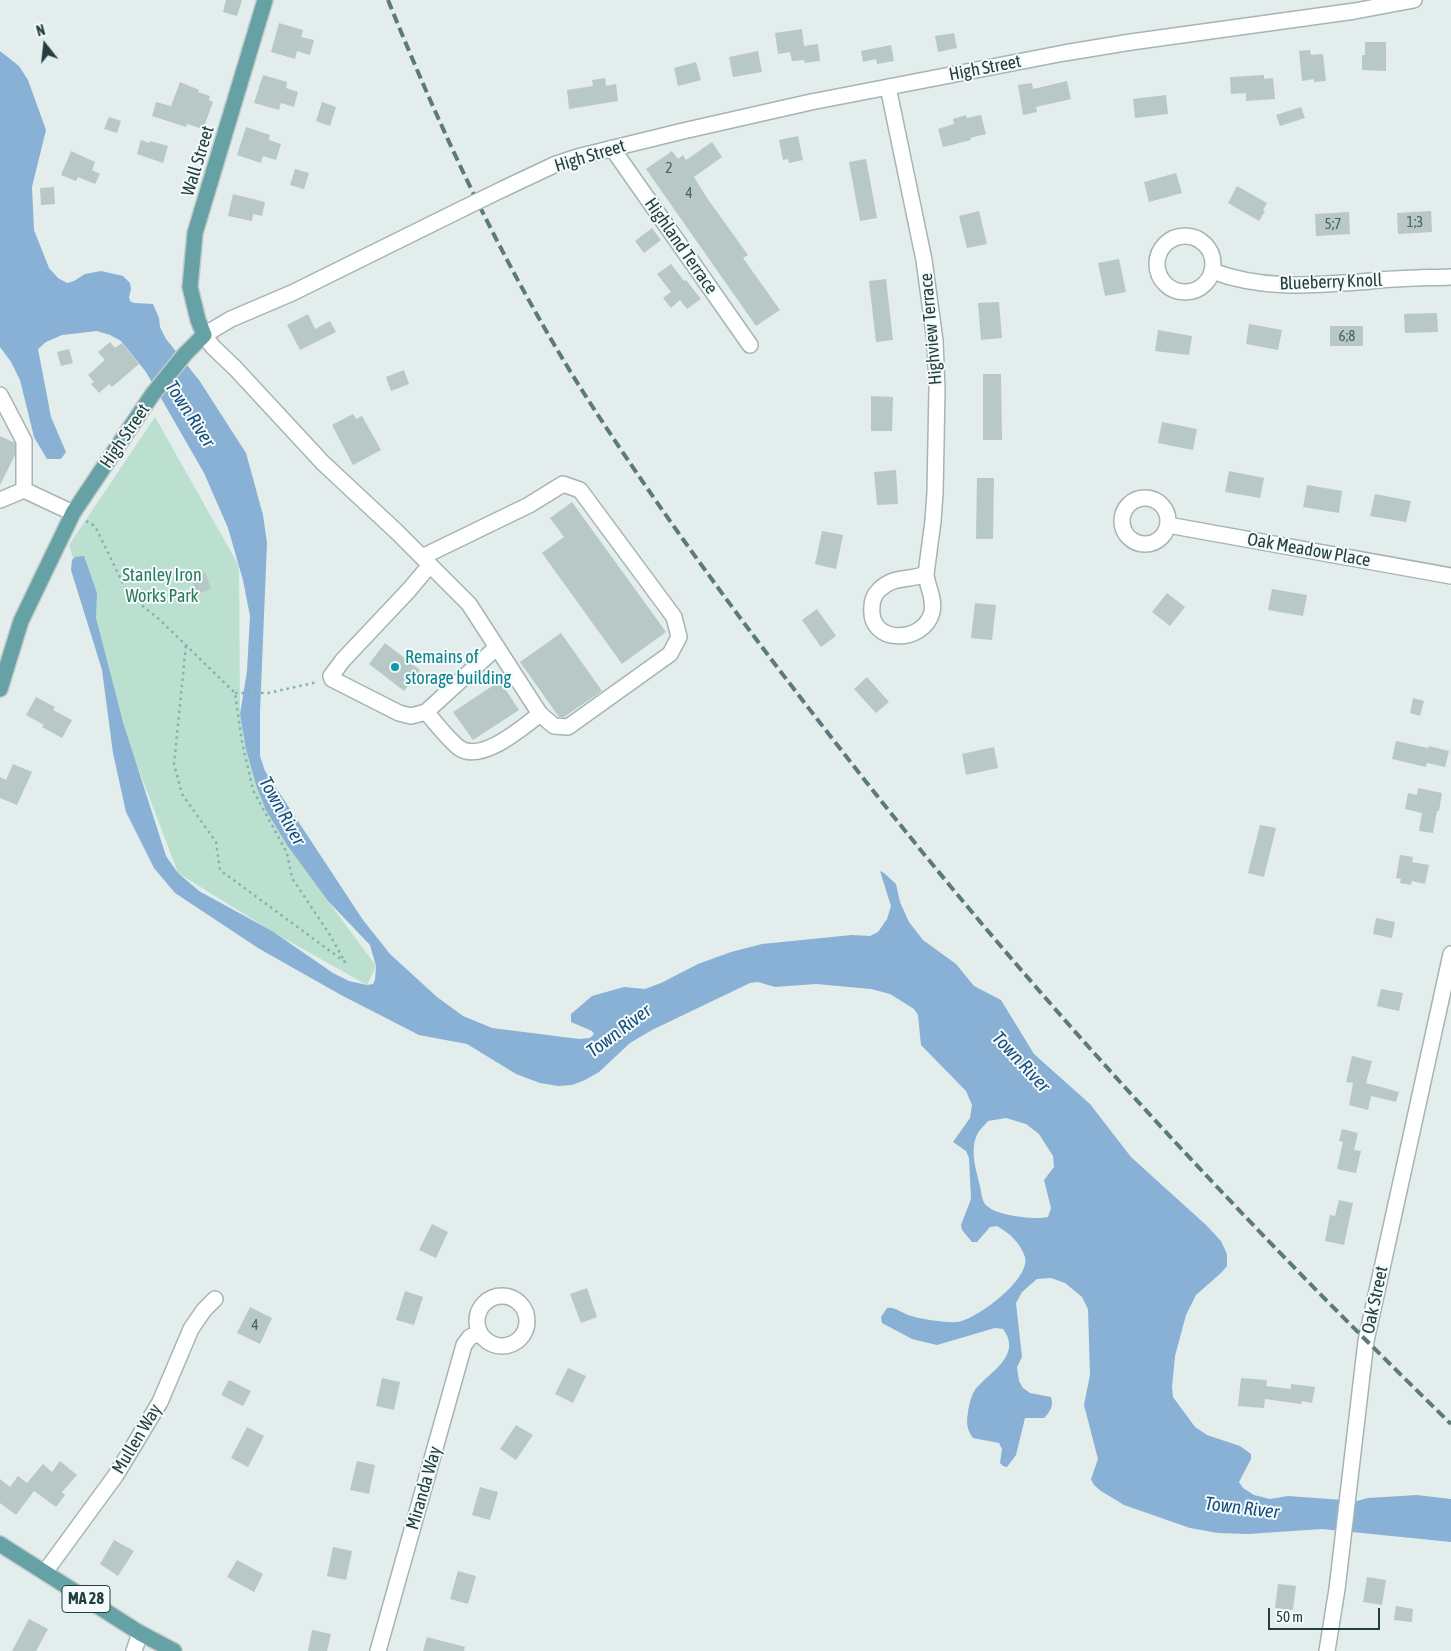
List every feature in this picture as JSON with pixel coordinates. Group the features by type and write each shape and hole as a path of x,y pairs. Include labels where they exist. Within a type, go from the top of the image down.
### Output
{"main road":[{"name":"Wall Street","path":"204,336 190,287 195,234 265,0"},
{"name":"High Street","path":"0,689 21,621 72,513 152,395 185,354 204,336"},
{"name":"MA 28","path":"0,1544 140,1633 174,1651"}],"street":[{"name":"High Street","path":"204,336 231,319 292,293 556,164 577,157 682,130 888,87 1101,46 1355,11 1414,0"},
{"name":"Highview Terrace","path":"888,87 924,260 935,341 937,390 934,522 926,574 926,581 933,599 932,612 924,626 908,635 886,634 873,620 871,612 874,595 897,579 919,577 926,574"},
{"name":"Highland Terrace","path":"612,148 750,345"},
{"name":"Blueberry Knoll","path":"1212,271 1224,276 1251,281 1309,286 1372,280 1451,277"},
{"path":"204,336 347,487 426,561 469,604 540,714 554,726 568,727 670,654 680,637 674,617 580,490 563,484 529,505 426,561 409,590 343,660 331,676 332,679 399,713 411,716 426,712 497,648"},
{"path":"0,395 24,441 24,490"},
{"path":"0,500 24,490 72,513"},
{"name":"Oak Meadow Place","path":"1168,525 1451,576"},
{"path":"426,712 459,748 481,751 501,743 540,714"},
{"name":"Oak Street","path":"1327,1651 1337,1589 1366,1341 1451,954"},
{"name":"Mullen Way","path":"45,1572 116,1475 160,1402 191,1329 215,1298"},
{"name":"Miranda Way","path":"378,1651 464,1345 470,1337 480,1333"},
{"path":"134,1651 140,1633"}],"path":[{"path":"72,513 95,526 128,594 160,620 186,645 235,693 242,742 253,790 288,853 292,878 330,935 345,962 220,870 216,842 182,794 174,764 186,645"},
{"path":"235,693 268,693 332,679"}],"green space":[{"name":"Stanley Iron Works Park","path":"155,417 239,566 240,714 257,788 320,890 376,966 367,985 278,935 178,873 134,757 69,545"}],"water":[{"name":"Town River","path":"0,51 19,66 28,80 46,130 32,187 34,230 49,268 58,278 67,283 85,274 101,271 123,276 130,283 130,301 153,304 166,339 199,380 246,453 263,515 267,543 260,756 265,771 363,920 390,954 437,997 463,1016 492,1028 579,1039 590,1038 594,1034 592,1031 571,1022 571,1014 592,996 624,987 645,989 698,964 731,952 762,944 852,935 870,936 878,932 887,919 891,906 880,871 884,873 896,884 900,902 909,922 923,940 956,964 974,986 1001,1000 1034,1054 1090,1104 1131,1157 1221,1241 1227,1254 1227,1266 1196,1295 1186,1315 1175,1356 1172,1387 1173,1397 1195,1427 1207,1435 1240,1446 1251,1454 1251,1459 1239,1482 1243,1488 1254,1495 1270,1499 1288,1496 1357,1501 1368,1498 1417,1495 1451,1499 1451,1542 1322,1529 1248,1534 1218,1533 1190,1528 1124,1505 1101,1491 1094,1485 1091,1479 1098,1459 1084,1405 1090,1375 1088,1309 1082,1297 1065,1283 1051,1278 1037,1279 1022,1292 1016,1303 1022,1357 1017,1367 1019,1381 1023,1388 1030,1393 1051,1397 1051,1409 1044,1418 1025,1418 1016,1455 1007,1467 1000,1463 1002,1449 999,1443 973,1438 967,1423 970,1401 975,1390 1002,1363 1007,1355 1008,1339 1003,1329 995,1328 937,1345 912,1339 882,1323 881,1317 887,1308 890,1308 908,1315 932,1320 957,1322 966,1320 988,1306 1011,1287 1025,1266 1025,1257 1014,1239 997,1226 990,1227 977,1242 972,1242 962,1230 961,1225 971,1199 969,1158 966,1151 953,1142 970,1118 972,1105 966,1091 921,1045 918,1015 914,1009 890,994 871,989 816,984 775,987 758,982 750,983 652,1030 630,1043 599,1072 585,1080 572,1085 558,1086 540,1083 516,1074 467,1044 419,1035 341,995 258,948 175,893 154,868 126,812 113,753 102,670 71,570 72,560 75,557 84,556 97,593 96,618 123,722 166,856 178,873 199,891 272,931 333,973 349,981 367,985 373,984 375,980 376,966 370,945 328,901 287,845 266,810 257,788 246,749 240,714 247,671 250,616 243,580 228,528 204,473 146,372 121,341 97,331 62,335 46,342 38,349 51,417 66,452 61,459 47,459 34,437 20,380 11,362 0,347","holes":["1006,1118 1026,1124 1039,1134 1053,1156 1054,1167 1044,1180 1051,1208 1048,1217 1034,1218 997,1212 985,1204 983,1200 975,1166 975,1139 988,1121"]}],"building":[{"path":"226,0 242,0 237,16 223,12"},
{"path":"279,23 303,30 301,37 314,40 310,55 297,51 295,59 271,52"},
{"path":"802,29 804,46 818,44 820,61 805,63 804,60 792,61 790,52 778,54 775,33"},
{"path":"954,33 957,48 938,52 935,36"},
{"path":"1365,42 1386,42 1386,71 1362,70 1362,55 1365,55"},
{"path":"891,45 894,61 877,64 876,59 863,62 861,51"},
{"path":"1310,50 1311,55 1323,54 1326,81 1314,82 1314,79 1302,81 1299,51"},
{"path":"758,51 762,72 733,77 729,57"},
{"path":"696,62 701,80 678,86 674,68"},
{"path":"263,75 287,82 286,88 298,92 294,107 281,103 279,110 254,103"},
{"path":"1264,75 1264,79 1273,78 1275,99 1246,101 1246,93 1231,94 1230,77"},
{"path":"605,78 606,86 616,84 618,101 569,109 567,90 593,86 592,80"},
{"path":"1067,81 1071,99 1036,107 1037,112 1023,115 1018,85 1032,83 1033,89"},
{"path":"180,82 210,96 209,100 213,102 203,129 187,124 186,127 152,116 156,102 171,106"},
{"path":"1166,95 1168,114 1135,118 1133,99"},
{"path":"322,102 336,107 330,126 316,121"},
{"path":"1301,107 1305,118 1280,126 1276,115"},
{"path":"966,115 967,118 981,115 986,134 943,147 938,129 954,124 953,119"},
{"path":"109,117 121,121 117,133 104,129"},
{"path":"246,127 270,135 269,140 281,144 276,160 263,156 261,163 237,155"},
{"path":"798,136 803,160 789,163 788,159 783,160 779,140"},
{"path":"141,140 168,146 163,163 137,154"},
{"path":"712,142 722,157 694,177 748,255 743,258 780,310 756,326 646,169 672,151 678,159 683,155 686,160"},
{"path":"71,151 95,162 92,170 100,174 95,184 78,177 76,181 61,175"},
{"path":"866,159 877,218 860,221 849,162"},
{"path":"295,169 309,173 304,189 290,185"},
{"path":"1176,173 1182,193 1149,202 1144,182"},
{"path":"1237,186 1267,203 1259,221 1228,203"},
{"path":"54,187 55,204 41,205 40,188"},
{"path":"233,194 265,202 262,216 253,214 252,221 228,216"},
{"path":"979,211 987,244 967,248 959,216"},
{"path":"1431,211 1432,232 1398,234 1397,213"},
{"path":"1349,212 1350,234 1316,236 1315,214"},
{"path":"652,228 661,240 644,253 635,241"},
{"path":"1119,259 1126,292 1105,296 1098,263"},
{"path":"671,264 701,299 687,309 680,300 671,308 663,298 671,292 657,274"},
{"path":"886,279 893,340 876,342 869,281"},
{"path":"999,302 1002,338 981,340 978,303"},
{"path":"1437,313 1438,332 1405,333 1404,314"},
{"path":"308,314 315,329 330,321 336,332 300,350 287,325"},
{"path":"1249,324 1282,330 1278,350 1246,344"},
{"path":"1330,326 1363,326 1363,346 1330,346"},
{"path":"1158,330 1192,336 1189,355 1155,351"},
{"path":"110,342 115,348 122,343 139,364 112,387 109,384 99,393 91,384 94,382 88,375 105,360 98,352"},
{"path":"69,349 73,363 61,366 57,352"},
{"path":"404,370 409,384 391,391 386,377"},
{"path":"983,374 1001,374 1002,440 983,440"},
{"path":"871,396 893,397 892,431 871,431"},
{"path":"353,414 356,419 362,416 381,450 353,465 332,425"},
{"path":"1162,422 1197,429 1193,450 1158,443"},
{"path":"0,436 15,443 15,455 0,485"},
{"path":"896,470 898,504 877,505 874,472"},
{"path":"1229,471 1264,478 1260,498 1225,492"},
{"path":"977,478 994,478 993,539 976,539"},
{"path":"1307,485 1342,491 1339,513 1303,507"},
{"path":"1375,494 1411,501 1406,522 1370,516"},
{"path":"572,502 666,632 622,664 542,553 564,537 550,518"},
{"path":"822,531 843,535 836,569 815,564"},
{"path":"205,572 211,589 197,594 191,577"},
{"path":"1272,589 1307,595 1303,616 1268,610"},
{"path":"1167,593 1185,607 1170,626 1152,612"},
{"path":"975,603 996,605 992,640 971,638"},
{"path":"817,609 836,636 821,647 802,620"},
{"path":"561,633 602,691 564,717 559,717 520,662"},
{"name":"Remains of storage building","path":"385,643 420,670 404,691 369,664"},
{"path":"867,677 889,702 876,713 854,689"},
{"path":"500,681 519,710 473,740 453,712"},
{"path":"36,697 55,707 53,710 72,720 62,738 26,715"},
{"path":"1413,698 1424,701 1420,716 1410,713"},
{"path":"1396,741 1449,751 1445,767 1427,763 1426,767 1392,759"},
{"path":"994,747 998,768 966,775 962,754"},
{"path":"13,764 32,772 17,805 0,798 0,777 6,780"},
{"path":"1418,788 1442,793 1433,833 1419,831 1422,813 1405,809 1408,793 1417,795"},
{"path":"1260,825 1276,828 1264,877 1248,873"},
{"path":"1400,855 1413,857 1412,862 1429,865 1425,884 1412,881 1411,885 1400,883 1401,879 1396,878"},
{"path":"1376,918 1395,922 1392,938 1373,934"},
{"path":"1381,989 1403,993 1399,1011 1377,1006"},
{"path":"1352,1056 1372,1061 1366,1083 1399,1092 1396,1102 1371,1096 1368,1110 1349,1105 1353,1083 1346,1082"},
{"path":"1342,1129 1358,1133 1354,1150 1361,1151 1356,1173 1337,1169 1343,1142 1339,1141"},
{"path":"1339,1200 1353,1203 1344,1245 1325,1241 1330,1215 1335,1216"},
{"path":"432,1224 448,1232 436,1258 419,1250"},
{"path":"587,1288 597,1317 581,1323 570,1294"},
{"path":"405,1291 423,1297 414,1325 396,1320"},
{"path":"250,1307 272,1318 260,1344 237,1333"},
{"path":"568,1368 586,1376 573,1403 555,1394"},
{"path":"382,1378 400,1382 394,1410 376,1406"},
{"path":"1241,1378 1267,1380 1266,1386 1291,1389 1291,1384 1315,1387 1312,1403 1302,1401 1301,1404 1265,1399 1264,1408 1238,1406"},
{"path":"229,1380 251,1391 243,1406 221,1395"},
{"path":"516,1425 533,1435 516,1460 500,1449"},
{"path":"247,1427 264,1436 248,1467 231,1458"},
{"path":"60,1461 77,1475 62,1492 65,1495 56,1507 34,1491 16,1515 0,1503 0,1479 10,1487 18,1476 27,1483 43,1464 52,1472"},
{"path":"357,1461 375,1465 369,1494 350,1490"},
{"path":"480,1487 498,1492 490,1520 472,1515"},
{"path":"114,1540 134,1551 118,1576 100,1564"},
{"path":"333,1547 352,1551 346,1580 327,1576"},
{"path":"237,1560 263,1574 254,1592 227,1577"},
{"path":"458,1571 476,1576 468,1604 450,1599"},
{"path":"1367,1577 1386,1580 1382,1605 1363,1602"},
{"path":"1278,1584 1296,1586 1293,1610 1275,1608"},
{"path":"1396,1606 1413,1609 1412,1622 1394,1620"},
{"path":"29,1619 48,1629 36,1651 12,1651"},
{"path":"312,1630 331,1634 327,1651 308,1651"},
{"path":"427,1637 465,1647 464,1651 423,1651"}],"railway":[{"path":"388,0 456,158 507,261 535,311 623,453 683,540 746,625 894,817 1057,1011 1228,1198 1327,1301 1451,1424"}],"place":[{"name":"Remains of storage building","path":"395,667"}]}
